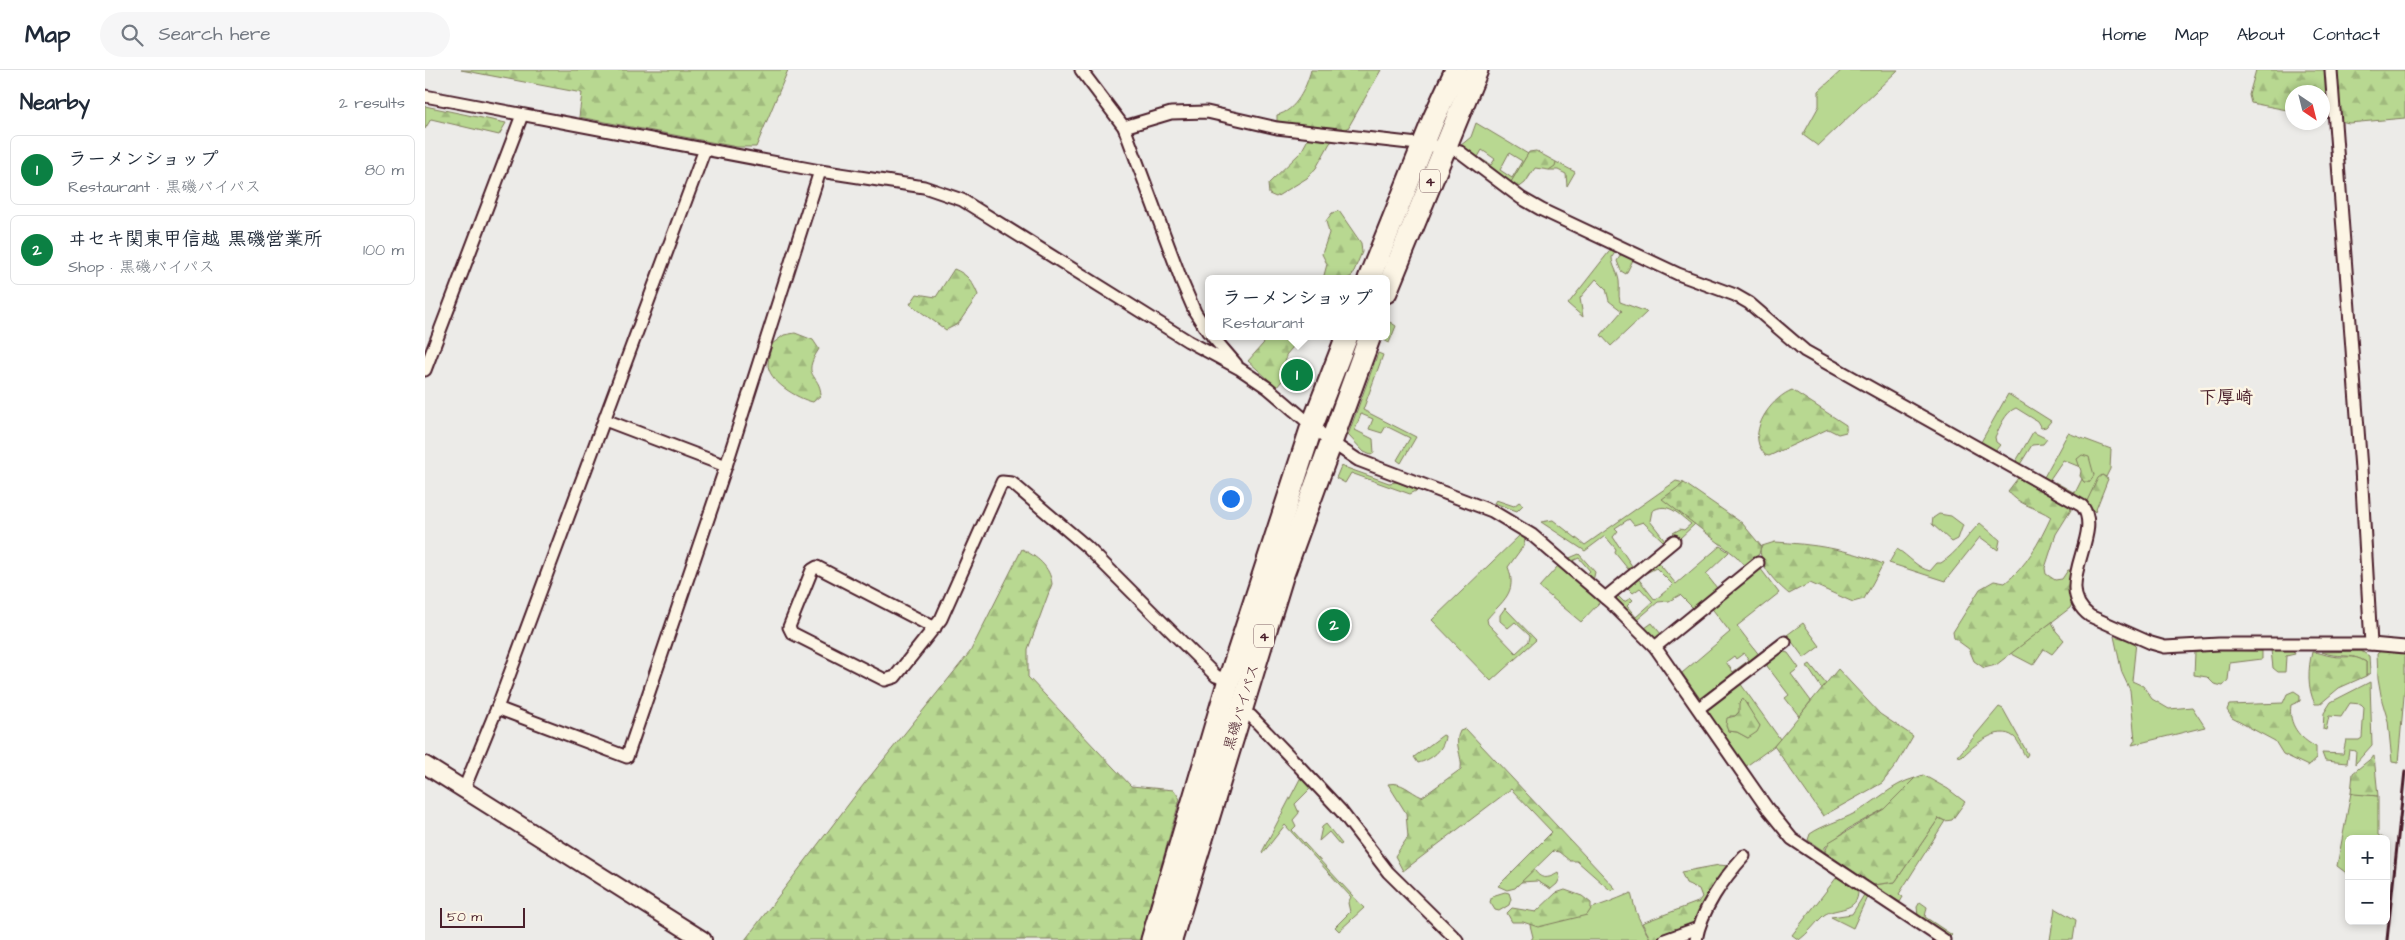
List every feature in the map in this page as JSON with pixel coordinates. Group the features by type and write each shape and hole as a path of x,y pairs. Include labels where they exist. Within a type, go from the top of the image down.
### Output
{"highway":[{"name":"4","path":"1390,280 1434,146 1456,70"},
{"name":"4","path":"1371,275 1434,146 1477,70"},
{"name":"黒磯バイパス","path":"1152,940 1229,680 1312,426 1345,340"},
{"name":"黒磯バイパス","path":"1171,940 1239,713 1283,577 1369,340"}],"street":[{"path":"1081,70 1124,127 1182,282 1195,312 1205,327"},
{"path":"2331,70 2361,469 2371,644"},
{"path":"425,96 820,171 924,187 962,200 1189,341 1240,369 1268,388 1331,442 1359,460 1493,512 1519,526 1605,598 1655,647 1767,808 1792,839 1943,940"},
{"path":"1124,127 1171,113 1207,112 1277,128 1434,146 1459,152 1521,198 1542,210 1677,274 1735,295 1749,303 1805,351 2082,506 2089,518 2075,588 2076,600 2081,609 2091,616 2144,640 2165,647 2219,644 2371,644 2405,648"},
{"path":"425,370 522,115"},
{"path":"465,789 705,150"},
{"path":"497,708 627,757 726,466 820,171"},
{"path":"1215,340 1240,369"},
{"path":"605,420 726,466"},
{"path":"935,628 817,567 812,570 789,627 792,633 885,680 895,677 935,628 941,619 1002,482 1013,483 1087,547 1216,676 1229,680"},
{"path":"1605,598 1674,540"},
{"path":"1655,647 1758,563"},
{"path":"1699,708 1785,642"},
{"path":"1239,713 1251,716 1341,811 1388,872 1457,940"},
{"path":"425,765 703,940"},
{"path":"1696,940 1698,928 1711,902 1744,856"},
{"path":"1665,940 1698,928"}],"green space":[{"path":"461,70 788,70 756,147 737,147 579,117 582,93"},
{"path":"1311,70 1381,70 1348,128 1330,143 1316,168 1307,178 1276,197 1269,194 1268,184 1301,152 1313,130 1277,122 1277,115 1284,113 1295,104 1303,91"},
{"path":"1842,70 1898,70 1818,146 1803,135 1819,106 1819,91"},
{"path":"2256,70 2405,70 2405,118 2349,123 2330,119 2330,85 2285,85 2285,110 2251,103 2249,95"},
{"path":"425,106 506,123 499,135 431,119 425,129"},
{"path":"1476,123 1528,154 1510,184 1460,146 1471,137","holes":["1482,150 1495,159 1491,165 1478,157","1509,153 1522,161 1512,178 1500,170"]},
{"path":"1536,151 1556,162 1555,166 1549,170 1535,168 1525,183 1517,189 1510,184 1511,182 1529,152"},
{"path":"1556,162 1575,172 1567,186 1566,174 1558,170 1549,170"},
{"path":"1339,211 1361,243 1362,252 1352,275 1324,275 1327,264 1322,254 1329,233 1326,221 1332,213"},
{"path":"1612,248 1616,251 1612,257 1619,281 1620,302 1647,312 1611,346 1601,335 1622,311 1609,301 1606,289 1596,279 1580,298 1583,317 1568,304"},
{"path":"1622,253 1634,258 1626,274 1621,271 1617,261"},
{"path":"954,269 963,273 969,279 978,295 958,324 946,330 910,304 917,294 936,297"},
{"path":"1390,322 1396,326 1389,343 1384,340 1390,340"},
{"path":"795,333 813,340 819,349 811,365 811,370 820,388 821,395 813,402 799,397 785,388 769,370 768,361 772,344 784,335"},
{"path":"1266,340 1298,340 1286,355 1285,377 1277,387 1248,361"},
{"path":"1378,353 1383,355 1363,410 1416,437 1401,463 1397,460 1410,438 1386,426 1382,433 1369,429 1373,419 1361,414 1355,430 1373,439 1374,453 1371,455 1364,452 1348,435"},
{"path":"1792,390 1846,425 1846,432 1838,434 1828,429 1769,456 1765,455 1759,446 1758,437 1762,420 1766,412 1778,399"},
{"path":"2008,394 2051,421 2046,427 2041,428 2037,421 2016,408 2012,410 2003,420 1995,437 1996,442 2000,445 1995,451 1981,442"},
{"path":"2033,432 2047,439 2043,444 2032,445 2019,466 2015,463"},
{"path":"2068,433 2111,449 2110,469 2106,477 2102,475 2086,503 2053,485 2055,482 2075,493 2082,479 2084,482 2090,482 2079,467 2063,460 2048,482 2043,479"},
{"path":"2082,455 2089,457 2094,475 2090,482 2084,482 2080,476 2081,471 2077,459"},
{"path":"1341,466 1389,483 1397,482 1418,490 1410,494 1351,473 1345,483 1336,478"},
{"path":"2102,475 2108,479 2095,512 2086,503 2098,478"},
{"path":"2018,478 2069,504 2071,510 2056,534 2045,568 2046,574 2055,580 2062,579 2068,570 2073,570 2078,591 2070,608 1996,665 1984,668 1974,661 1969,649 1954,638 1953,632 1980,589 1994,581 2005,583 2020,569 2037,544 2051,517 2012,496 2008,491"},
{"path":"1676,481 1684,483 1663,499 1695,524 1679,539 1673,533 1680,529 1684,530 1691,524 1673,510 1663,507 1652,511 1650,521 1665,540 1663,541 1643,522 1634,525 1629,519 1615,528 1618,531 1613,537 1632,566 1628,569 1615,553 1616,549 1605,536 1585,551 1541,522 1553,520 1585,545"},
{"path":"1684,483 1742,523 1761,546 1759,554 1745,566 1736,556 1662,499"},
{"path":"1496,500 1514,506 1519,502 1523,505 1517,511 1494,503"},
{"path":"1939,514 1951,516 1963,525 1958,539 1952,542 1932,524 1933,518"},
{"path":"1980,523 2000,540 1998,550 1980,537 1945,581 1889,563 1897,549 1921,567 1930,571 1937,563 1941,563 1952,554"},
{"path":"1520,535 1525,538 1524,545 1508,567 1511,576 1510,590 1487,619 1488,624 1516,653 1529,641 1530,636 1515,622 1508,628 1500,621 1500,615 1505,608 1536,640 1491,681 1432,620"},
{"path":"1775,542 1830,548 1883,564 1864,599 1853,602 1810,583 1789,594 1770,574 1761,556 1760,549 1762,546"},
{"path":"1720,546 1729,552 1706,574 1717,588 1693,608 1680,595 1669,601 1658,602 1637,620 1616,600 1616,594 1624,602 1631,598 1633,600 1627,606 1636,617 1653,602 1640,588 1633,593 1626,586 1637,577 1655,600 1673,585 1656,568 1646,573 1644,571 1657,561 1676,584"},
{"path":"1022,549 1033,555 1046,567 1052,584 1028,649 1028,677 1131,786 1174,790 1180,799 1140,940 745,940 864,784 970,652"},
{"path":"1579,554 1595,572 1593,581 1586,575 1590,571 1579,558 1570,562 1567,559"},
{"path":"1558,566 1600,602 1581,622 1539,587"},
{"path":"1760,568 1779,593 1737,626 1760,656 1701,700 1682,673 1730,632 1710,606","holes":["1744,653 1749,660 1733,672 1726,662 1734,656 1736,659"]},
{"path":"2052,622 2056,631 2064,640 2052,654 2044,649 2033,665 2010,653"},
{"path":"1652,623 1661,634 1655,639 1645,628"},
{"path":"1803,623 1820,646 1804,658 1787,635"},
{"path":"2114,636 2136,642 2132,681 2143,686 2152,699 2169,709 2192,707 2205,727 2132,745 2135,740 2130,690 2122,673"},
{"path":"2405,647 2405,685 2398,763 2392,762 2388,721 2378,678 2377,654 2384,648"},
{"path":"2219,650 2262,651 2262,659 2230,663 2228,680 2223,686 2214,684 2207,677 2194,675 2195,652"},
{"path":"2271,650 2293,650 2295,654 2286,656 2285,672 2278,672 2273,668"},
{"path":"1781,651 1788,653 1799,668 1791,674 1811,701 1799,716 1785,698 1789,695 1767,666 1768,661"},
{"path":"2361,651 2369,656 2370,673 2366,676 2366,662 2355,657 2322,652"},
{"path":"2312,652 2336,657 2361,659 2366,662 2366,676 2339,688 2320,704 2315,704 2312,698 2309,678"},
{"path":"1810,664 1826,684 1822,689 1807,666"},
{"path":"1838,669 1880,714 1913,736 1897,764 1882,783 1823,816 1774,746"},
{"path":"2370,682 2372,745 2355,764 2356,751 2349,750 2347,763 2325,761 2322,753 2343,754 2346,740 2359,740 2362,738 2364,707 2361,704 2350,703 2341,717 2329,716 2326,730 2323,729 2324,713 2331,702"},
{"path":"1740,683 1780,739 1774,746 1745,767 1706,709","holes":["1747,703 1748,709 1760,726 1748,738 1737,732 1728,731 1730,716 1735,716"]},
{"path":"2294,691 2300,695 2300,701 2291,705 2293,724 2300,735 2316,747 2316,759 2308,766 2283,754 2275,741 2232,718 2227,710 2229,705 2283,703 2287,694"},
{"path":"1743,699 1760,726 1757,732 1748,738 1737,732 1728,731 1726,726 1727,718 1735,716 1739,712 1739,703"},
{"path":"1999,707 2003,709 2028,754 2026,757 2014,737 2001,733 1979,742 1962,757 1958,756"},
{"path":"1466,729 1616,889 1610,890 1577,861 1570,861 1559,852 1553,851 1515,888 1507,890 1498,886 1552,832 1511,789 1403,871 1395,856 1408,837 1406,813 1388,784 1402,785 1422,797 1461,769 1457,741 1460,731"},
{"path":"1443,735 1445,736 1444,741 1436,754 1418,763 1414,757"},
{"path":"2374,756 2378,796 2351,793 2353,773"},
{"path":"1302,775 1313,786 1295,804 1299,813 1293,820 1296,826 1292,830 1364,908 1339,931 1335,927 1350,912 1348,903 1351,897 1285,825 1262,852"},
{"path":"1923,775 1948,789 1965,802 1952,820 1945,821 1939,818 1895,882 1873,885 1825,852 1829,842 1884,809 1915,778"},
{"path":"1915,778 1884,809 1848,829 1825,847 1825,852 1808,840 1810,834 1815,831 1863,809 1899,784"},
{"path":"2351,793 2378,796 2378,835 2345,835 2345,872 2337,866"},
{"path":"1939,818 1945,821 1899,894 1903,897 1900,902 1873,885 1895,882"},
{"path":"1326,824 1342,844 1340,845 1329,832 1319,841 1322,827"},
{"path":"1719,865 1729,866 1698,924 1660,940 1651,940 1642,923 1698,902 1702,897 1699,889 1686,883 1681,872"},
{"path":"1534,869 1542,877 1558,873 1560,878 1551,889 1537,881 1521,882"},
{"path":"1837,877 1858,890 1855,902 1851,906 1824,915 1799,940 1792,935"},
{"path":"1565,890 1582,896 1591,903 1591,909 1587,915 1538,927 1523,922 1512,922 1507,913 1512,908 1536,912 1556,893"},
{"path":"1505,892 1509,893 1511,899 1509,905 1499,911 1495,910 1490,902 1492,896"},
{"path":"1631,893 1638,917 1651,940 1531,940 1533,937 1529,921 1581,912"},
{"path":"1864,895 1867,897 1853,928 1831,917 1852,914"},
{"path":"1920,902 1927,907 1925,917 1952,935 1950,937 1918,916 1917,907"},
{"path":"2055,908 2076,920 2073,940 2050,940"}],"railway":[{"path":"2387,940 2405,771"}],"place":[{"name":"ラーメンショップ","path":"1297,375"},
{"name":"ヰセキ関東甲信越 黒磯営業所","path":"1334,625"}],"district":[{"name":"下厚崎","path":"2226,397"}]}
